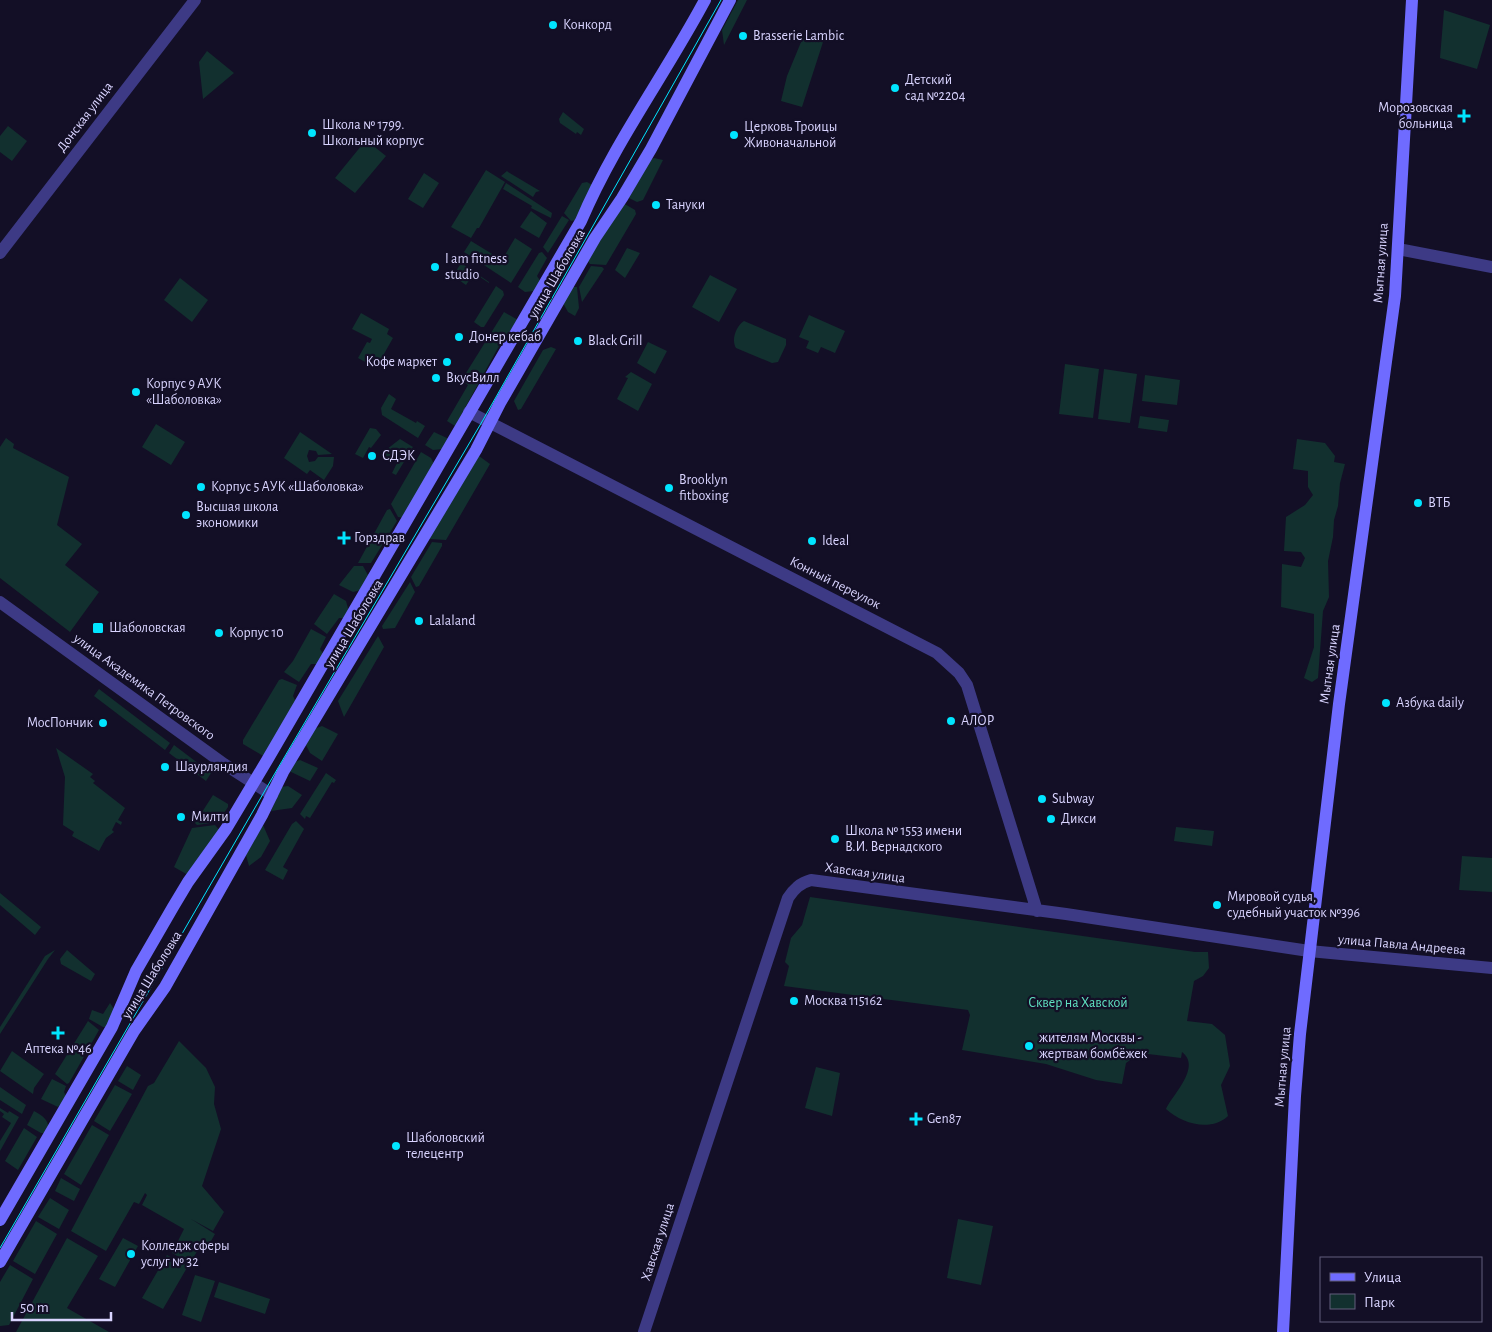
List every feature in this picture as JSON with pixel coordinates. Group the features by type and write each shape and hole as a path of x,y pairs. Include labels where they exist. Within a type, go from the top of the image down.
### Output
{"main road":[{"name":"улица Шаболовка","path":"0,1220 112,1028 136,971 188,882 226,829 253,783 581,221 597,184 645,99 684,39 705,0"},
{"name":"улица Шаболовка","path":"0,1262 134,1031 165,987 283,772 476,450 590,246 622,198 651,149 730,0"},
{"name":"Мытная улица","path":"1283,1332 1295,1096 1309,951 1338,713 1395,296 1412,0"}],"street":[{"name":"Донская улица","path":"0,253 195,0"},
{"path":"1398,249 1492,267"},
{"name":"Конный переулок","path":"469,412 928,648 951,664 966,685 1037,910"},
{"path":"476,450 493,436 511,434"},
{"name":"улица Академика Петровского","path":"0,602 272,795"},
{"name":"Хавская улица","path":"644,1332 792,892 804,882 811,880 1037,910 1309,951"},
{"name":"улица Павла Андреева","path":"1309,951 1492,968"}],"green space":[{"path":"738,0 747,0 724,45 722,30"},
{"path":"1444,10 1490,25 1477,69 1440,58"},
{"path":"806,30 824,39 802,107 781,101 787,76"},
{"path":"207,51 234,73 203,99 199,62"},
{"path":"563,112 584,129 581,135 577,132 576,134 560,123 559,119"},
{"path":"8,126 27,141 12,161 0,152 0,136"},
{"path":"366,140 386,156 355,193 335,178"},
{"path":"654,158 663,160 643,200 637,202 627,197 650,160"},
{"path":"486,170 505,182 479,228 477,228 471,238 451,227"},
{"path":"507,171 540,191 536,192 533,197 501,176"},
{"path":"424,173 439,183 423,208 408,199"},
{"path":"587,182 592,185 576,220 571,221 564,213 582,183"},
{"path":"506,183 552,213 551,218 531,208 532,206 503,189"},
{"path":"623,203 635,210 636,214 606,265 590,264 587,260"},
{"path":"531,211 547,223 539,238 520,227"},
{"path":"562,216 569,220 548,253 543,247"},
{"path":"515,238 532,249 511,283 464,252 471,241 502,260"},
{"path":"627,248 640,253 625,278 615,270"},
{"path":"542,252 547,258 537,276 541,282 534,291 525,292 518,287 539,253"},
{"path":"461,263 489,283 474,273 466,285 453,276"},
{"path":"591,266 604,269 582,302 579,287"},
{"path":"710,275 737,289 719,322 692,307"},
{"path":"180,278 208,300 192,322 164,300"},
{"path":"496,286 503,291 504,295 484,327 481,327 474,322"},
{"path":"572,287 577,287 579,308 575,316 568,312 563,303"},
{"path":"504,312 518,320 499,346 455,426 447,421 468,385 461,381"},
{"path":"361,313 389,329 387,334 393,338 376,368 358,358 367,342 370,343 372,339 352,329"},
{"path":"809,315 845,331 835,353 821,347 818,353 806,348 809,341 799,337"},
{"path":"744,321 786,339 786,345 778,362 772,363 736,348 734,341 735,333"},
{"path":"648,342 667,351 655,374 637,363"},
{"path":"551,347 556,349 521,409 518,410 514,401 543,350"},
{"path":"1065,364 1099,369 1093,418 1059,414"},
{"path":"1104,369 1137,374 1130,423 1098,419"},
{"path":"631,372 652,384 638,411 617,399 628,378 625,377"},
{"path":"1145,375 1180,380 1177,405 1142,401"},
{"path":"389,394 396,399 391,409 425,426 418,438 382,415 381,408"},
{"path":"1140,416 1169,420 1167,432 1138,428"},
{"path":"156,424 185,442 171,465 142,447"},
{"path":"370,428 376,429 381,435 371,448 369,447 363,458 355,454"},
{"path":"300,432 332,454 318,455 316,451 309,450 307,456 309,462 315,461 318,457 334,457 333,466 324,480 310,470 307,474 284,458"},
{"path":"434,432 449,439 443,449 433,450 425,445"},
{"path":"6,438 14,444 13,448 69,477 57,525 82,544 65,565 99,592 70,632 0,578 0,447"},
{"path":"400,439 413,447 396,475 392,473 397,463 382,453"},
{"path":"1297,439 1325,443 1335,456 1334,462 1345,464 1340,483 1338,506 1328,561 1329,597 1323,611 1318,678 1312,682 1304,678 1314,647 1314,614 1281,607 1282,564 1301,567 1305,558 1301,552 1284,551 1286,517 1305,505 1313,495 1308,487 1308,471 1293,469"},
{"path":"421,452 431,458 434,464 405,518 398,517 391,504"},
{"path":"479,456 490,464 446,540 430,539 428,534"},
{"path":"390,509 397,521 371,563 358,563 387,510"},
{"path":"432,542 442,543 442,546 419,586 416,587 411,577"},
{"path":"354,566 363,566 369,577 361,590 353,592 339,585"},
{"path":"410,582 415,592 395,628 383,629 382,626"},
{"path":"334,594 346,601 349,612 346,618 339,618 327,634 314,624"},
{"path":"311,629 326,637 320,649 324,655 318,664 311,664 299,682 284,672 293,661"},
{"path":"378,636 384,647 344,717 338,701"},
{"path":"282,679 297,685 293,696 296,702 265,757 243,744 243,740 279,680"},
{"path":"99,689 170,743 165,750 94,696"},
{"path":"322,726 338,734 322,761 310,753 306,745 314,729"},
{"path":"174,745 211,773 206,781 169,753"},
{"path":"56,748 93,774 90,777 95,781 93,783 125,808 118,820 122,822 121,825 116,822 112,830 114,832 106,838 99,851 72,836 74,832 63,825 65,777"},
{"path":"300,760 318,768 310,781 289,771 295,762"},
{"path":"326,773 336,780 334,783 332,782 310,818 306,816 305,819 300,814"},
{"path":"288,786 302,795 292,808 271,811 281,787"},
{"path":"213,795 228,804 228,807 218,822 197,825 195,823"},
{"path":"296,821 304,829 283,867 288,870 283,880 265,870 292,824"},
{"path":"215,825 220,831 188,875 174,867 192,828"},
{"path":"263,825 270,841 261,857 249,866 246,855"},
{"path":"1176,827 1214,831 1212,846 1174,841"},
{"path":"1462,856 1492,858 1492,892 1459,890"},
{"path":"0,893 41,927 35,935 0,905"},
{"name":"Сквер на Хавской","path":"810,897 1195,952 1208,952 1209,968 1203,976 1194,981 1187,1021 1212,1024 1225,1035 1230,1066 1221,1085 1228,1116 1221,1121 1205,1125 1180,1119 1166,1109 1187,1073 1189,1065 1187,1058 1182,1052 1181,1058 1140,1053 1126,1063 1122,1084 1096,1080 1046,1064 962,1050 970,1015 968,1010 784,986 789,966 785,962 791,938 802,925"},
{"path":"55,950 0,1034 0,1027 45,956"},
{"path":"67,950 95,974 91,981 61,964 60,959"},
{"path":"110,1003 114,1009 108,1027 103,1027 89,1019 92,1010 103,1014"},
{"path":"88,1021 99,1030 67,1084 55,1074"},
{"path":"179,1041 206,1068 215,1087 214,1104 221,1129 202,1186 224,1212 213,1231 191,1219 215,1234 207,1248 201,1245 190,1263 172,1253 184,1229 142,1205 147,1195 145,1193 139,1204 134,1202 106,1251 71,1231 148,1086 154,1083"},
{"path":"12,1051 44,1074 34,1088 33,1094 0,1071"},
{"path":"127,1066 141,1075 133,1090 118,1081"},
{"path":"816,1067 840,1073 832,1116 805,1108"},
{"path":"52,1079 66,1086 64,1092 67,1098 58,1107 41,1099"},
{"path":"115,1085 132,1094 110,1131 94,1121"},
{"path":"0,1087 26,1105 22,1114 0,1100"},
{"path":"0,1108 19,1117 0,1151 0,1141 11,1123 2,1117 4,1114 0,1111"},
{"path":"34,1111 46,1119 48,1133 41,1133 27,1125"},
{"path":"92,1125 109,1135 81,1185 64,1174"},
{"path":"24,1128 37,1137 18,1170 5,1161"},
{"path":"61,1178 80,1189 74,1201 55,1191"},
{"path":"50,1198 69,1210 59,1229 38,1217"},
{"path":"958,1219 993,1226 981,1285 947,1278"},
{"path":"36,1221 57,1234 35,1274 13,1261"},
{"path":"67,1238 98,1256 67,1308 109,1332 16,1332"},
{"path":"123,1238 138,1246 115,1287 99,1279"},
{"path":"167,1255 188,1266 163,1309 142,1298"},
{"path":"10,1265 33,1279 9,1325 0,1326 0,1282"},
{"path":"195,1275 215,1281 201,1322 182,1315"},
{"path":"219,1282 270,1299 265,1314 214,1297"}],"tram line":[{"path":"0,1248 278,768 483,420 721,0"}],"place":[{"name":"Конкорд","path":"553,25"},
{"name":"Brasserie Lambic","path":"743,36"},
{"name":"Детский сад №2204","path":"895,88"},
{"name":"Морозовская больница","path":"1464,116"},
{"name":"Школа № 1799. Школьный корпус","path":"312,133"},
{"name":"Церковь Троицы Живоначальной","path":"734,135"},
{"name":"Тануки","path":"656,205"},
{"name":"I am fitness studio","path":"435,267"},
{"name":"Донер кебаб","path":"459,337"},
{"name":"Black Grill","path":"578,341"},
{"name":"Кофе маркет","path":"447,362"},
{"name":"ВкусВилл","path":"436,378"},
{"name":"Корпус 9 АУК «Шаболовка»","path":"136,392"},
{"name":"СДЭК","path":"372,456"},
{"name":"Корпус 5 АУК «Шаболовка»","path":"201,487"},
{"name":"Brooklyn fitboxing","path":"669,488"},
{"name":"ВТБ","path":"1418,503"},
{"name":"Высшая школа экономики","path":"186,515"},
{"name":"Горздрав","path":"344,538"},
{"name":"Ideal","path":"812,541"},
{"name":"Lalaland","path":"419,621"},
{"name":"Шаболовская","path":"98,628"},
{"name":"Корпус 10","path":"219,633"},
{"name":"Азбука daily","path":"1386,703"},
{"name":"АЛОР","path":"951,721"},
{"name":"МосПончик","path":"103,723"},
{"name":"Шаурляндия","path":"165,767"},
{"name":"Subway","path":"1042,799"},
{"name":"Милти","path":"181,817"},
{"name":"Дикси","path":"1051,819"},
{"name":"Школа № 1553 имени В.И. Вернадского","path":"835,839"},
{"name":"Мировой судья, судебный участок №396","path":"1217,905"},
{"name":"Москва 115162","path":"794,1001"},
{"name":"Аптека №46","path":"58,1033"},
{"name":"жителям Москвы - жертвам бомбёжек","path":"1029,1046"},
{"name":"Gen87","path":"916,1119"},
{"name":"Шаболовский телецентр","path":"396,1146"},
{"name":"Колледж сферы услуг № 32","path":"131,1254"}]}
